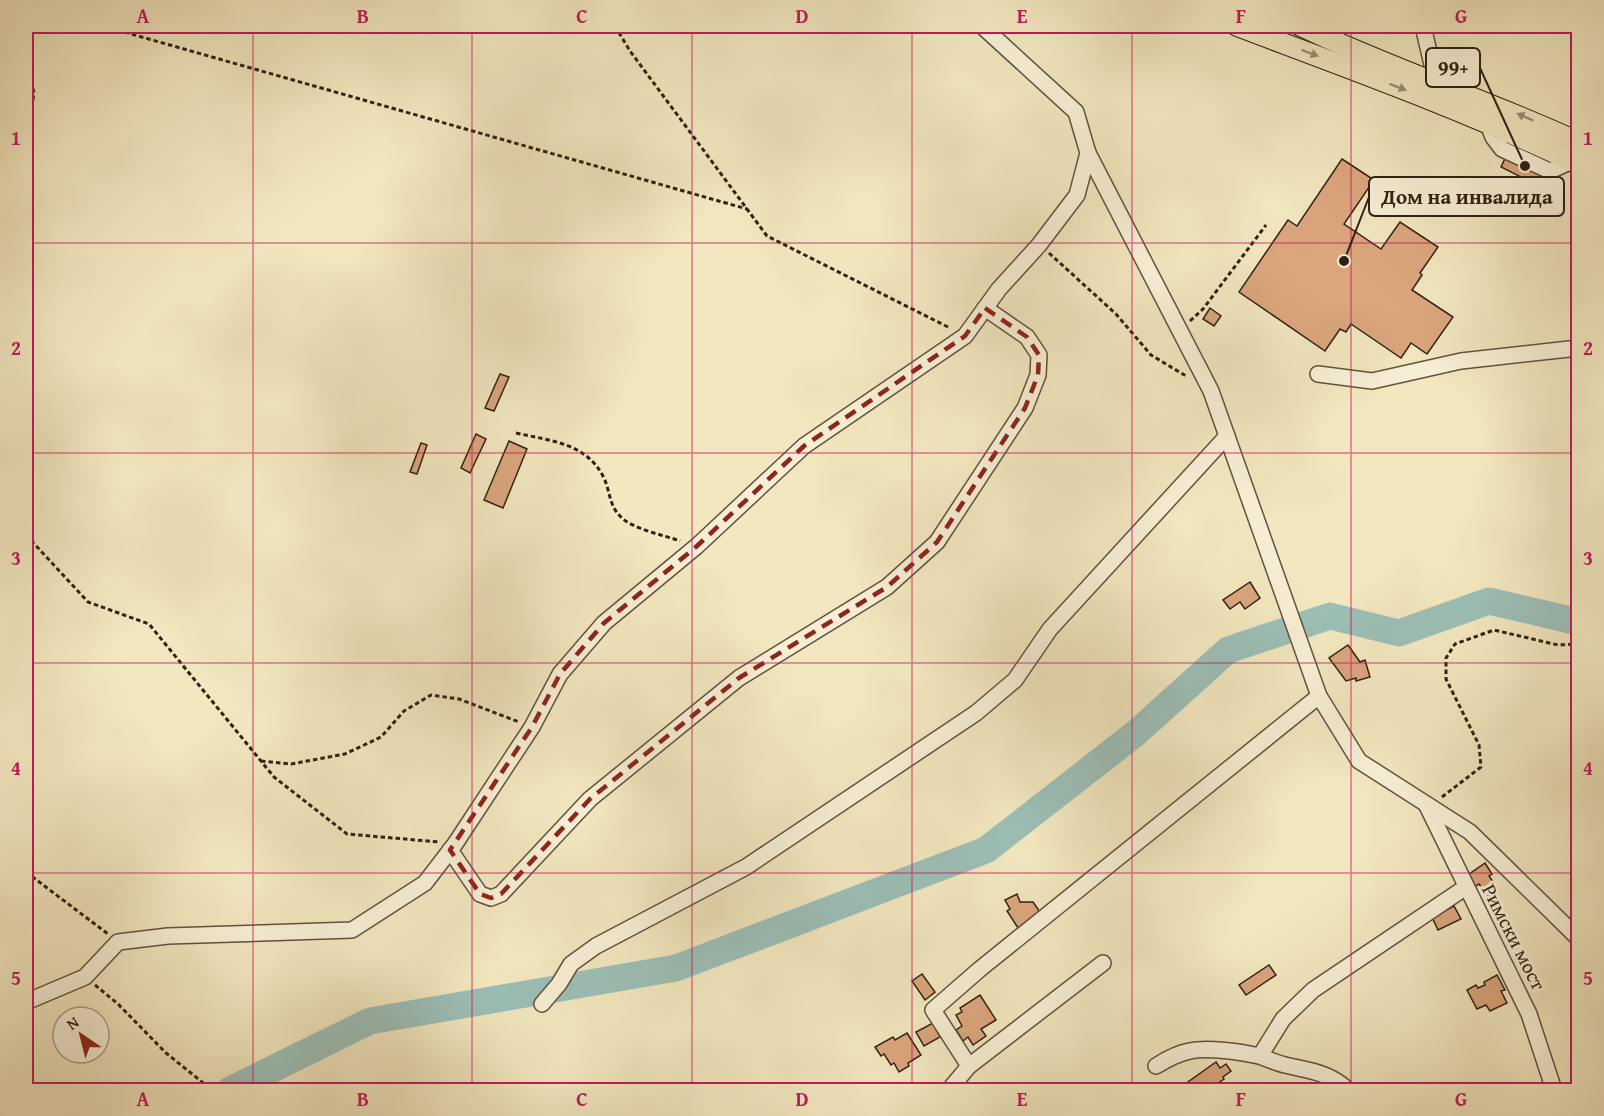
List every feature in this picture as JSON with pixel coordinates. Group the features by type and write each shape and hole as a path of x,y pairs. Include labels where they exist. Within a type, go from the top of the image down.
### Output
{"main road":[{"path":"1237,26 1418,95 1575,163"},
{"path":"1301,26 1333,41 1518,114 1578,142"}],"street":[{"path":"982,26 1076,112 1088,153 1211,391 1319,696 1359,761 1470,832 1578,938"},
{"path":"1423,26 1436,82"},
{"path":"26,1002 85,977 118,942 168,936 352,930 425,883 453,847 532,727 560,674 604,623 697,546 804,446 965,336 999,288 1039,245 1077,195 1088,153"},
{"path":"453,847 480,894 491,898 501,894 599,791 739,678 887,587 937,542 1025,408 1038,375 1039,356 1027,337 985,308"},
{"path":"1318,374 1372,381 1461,361 1578,348"},
{"path":"542,1004 559,984 571,964 596,946 746,867 976,713 1015,680 1050,629 1227,436"},
{"path":"969,1066 933,1010 980,969 1319,696"},
{"name":"Римски мост","path":"1427,806 1529,1014 1554,1090"},
{"path":"1260,1056 1283,1019 1313,990 1466,887"},
{"path":"949,1090 969,1066 1104,963"},
{"path":"1156,1065 1192,1050 1230,1051 1260,1056 1284,1065 1310,1069 1338,1081 1348,1090"}],"path":[{"path":"103,26 747,208"},
{"path":"615,26 630,51 767,236 965,336"},
{"path":"26,59 34,93 26,140"},
{"path":"1180,331 1203,309 1266,225"},
{"path":"1039,245 1116,314 1151,355 1211,391"},
{"path":"516,433 573,446 596,463 610,500 620,517 632,525 697,546"},
{"path":"26,535 88,602 149,624 274,777 347,834 453,847"},
{"path":"1427,806 1481,768 1479,745 1446,679 1446,658 1455,644 1494,630 1558,645 1578,644"},
{"path":"261,761 291,764 345,754 381,737 404,711 431,695 459,699 532,727"},
{"path":"26,872 118,942"},
{"path":"85,977 118,1004 166,1053 212,1090"}],"highlighted area":[{"path":"985,308 1027,337 1039,355 1038,375 1025,408 937,542 887,587 739,678 590,799 501,894 491,898 480,894 450,850 532,727 560,674 604,623 697,546 804,446 965,336"}],"building":[{"path":"1510,148 1537,169 1558,179 1537,185 1501,167"},
{"path":"1342,159 1374,180 1344,224 1381,249 1400,222 1438,247 1420,273 1422,275 1412,290 1453,317 1427,354 1411,343 1401,358 1351,324 1346,332 1340,329 1325,351 1239,292 1288,220 1297,226"},
{"path":"1210,308 1221,316 1214,326 1203,319"},
{"path":"500,374 509,377 494,411 485,408"},
{"path":"476,434 486,439 470,473 461,468"},
{"path":"509,441 527,449 503,508 484,500"},
{"path":"421,443 427,445 417,474 410,472"},
{"path":"1250,582 1260,598 1245,609 1240,602 1230,609 1223,600"},
{"path":"1348,645 1360,662 1365,660 1370,677 1346,681 1329,658"},
{"path":"1485,863 1492,874 1489,876 1498,889 1488,896 1479,884 1473,888 1465,877"},
{"path":"1017,894 1020,902 1033,902 1040,912 1018,928 1007,911 1010,909 1005,900"},
{"path":"1454,906 1461,919 1438,930 1432,917"},
{"path":"1269,965 1276,975 1246,995 1239,985"},
{"path":"922,974 935,992 925,1000 912,981"},
{"path":"1497,975 1505,990 1501,991 1507,1003 1490,1011 1486,1005 1477,1009 1467,990 1476,985 1478,988 1485,985 1484,982"},
{"path":"980,995 996,1020 981,1029 986,1036 973,1045 968,1037 963,1041 956,1030 962,1026 956,1015 962,1012 960,1008"},
{"path":"933,1023 940,1037 924,1046 916,1032"},
{"path":"907,1033 921,1055 899,1072 894,1063 891,1065 884,1054 881,1056 875,1047 893,1037 895,1040"},
{"path":"1216,1062 1220,1068 1226,1064 1231,1071 1208,1090 1194,1090 1188,1082"}],"waterway":[{"path":"230,1090 370,1021 676,968 986,850 1136,733 1228,650 1330,616 1399,633 1489,601 1570,620 1578,618"}],"place":[{"name":"99+","path":"1525,166"},
{"name":"Дом на инвалида","path":"1344,261"}]}
